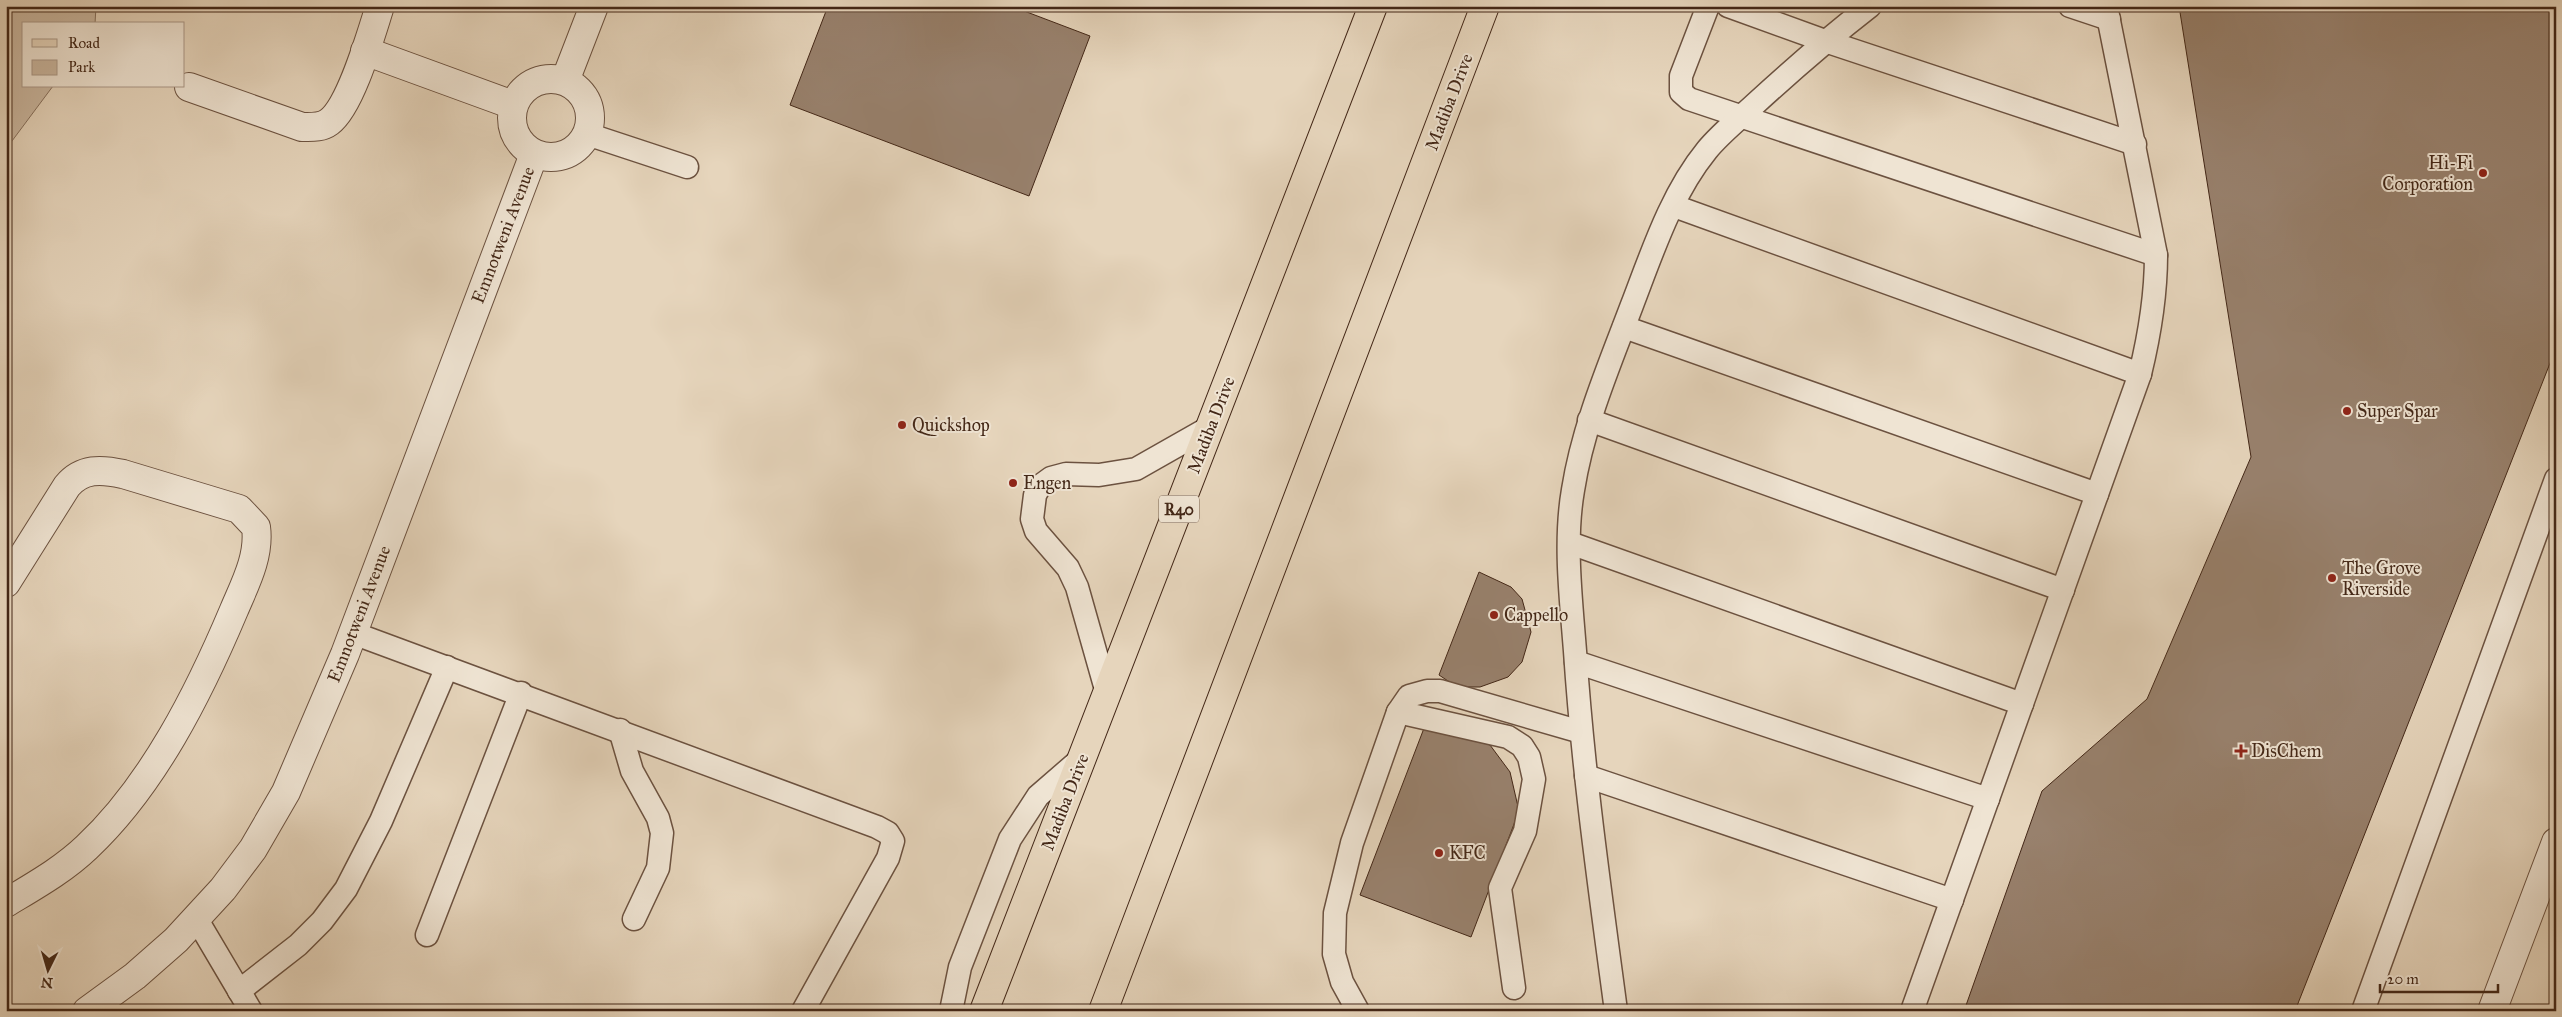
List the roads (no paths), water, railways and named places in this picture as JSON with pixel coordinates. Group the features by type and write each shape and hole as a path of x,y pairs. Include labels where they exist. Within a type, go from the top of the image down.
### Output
{"main road":[{"name":"Madiba Drive","path":"984,1011 1373,6"},
{"name":"Madiba Drive","path":"1103,1011 1485,6"}],"street":[{"path":"189,87 302,127 317,127 327,124 344,103 365,51 380,6"},
{"path":"565,82 594,6"},
{"path":"365,51 513,105 525,88 534,82 554,79 565,82 576,88 584,97 589,108 591,122 587,134"},
{"name":"Emnotweni Avenue","path":"513,105 511,117 517,139 534,154 546,158 571,153 581,144 587,134"},
{"name":"Emnotweni Avenue","path":"87,1011 135,976 176,940 223,889 254,849 286,792 353,633 534,154"},
{"path":"6,583 67,486 74,477 85,472 105,470 123,474 239,509 256,527 257,548 252,566 215,655 163,751 132,796 88,846 45,880 6,904"},
{"path":"2492,1011 2556,842"}],"lane":[{"path":"1708,6 1681,76 1681,92 1689,99 2156,255"},
{"path":"1728,6 1825,41 2135,144"},
{"path":"1616,1011 1581,732 1570,543 1572,494 1589,420 1649,261 1684,183 1708,149 1741,117 1825,41 1870,6"},
{"path":"1912,1011 2140,374 2152,322 2156,293 2156,255 2108,13 2070,6"},
{"path":"587,134 687,168"},
{"path":"1674,206 2140,374"},
{"path":"1624,327 2098,494"},
{"path":"1589,420 2063,590"},
{"path":"1107,693 1077,587 1068,568 1036,531 1032,519 1035,495 1040,486 1051,478 1058,476 1115,473 1136,469 1210,427"},
{"path":"2363,1011 2556,479"},
{"path":"1570,543 2022,704"},
{"path":"353,633 521,693 877,826 892,837 894,846 891,852 803,1011"},
{"path":"1576,662 1988,799"},
{"path":"239,991 298,945 322,921 346,889 381,821 447,667"},
{"path":"1359,1010 1342,982 1334,954 1335,913 1352,842 1398,712 1408,696 1414,693 1440,691 1581,732"},
{"path":"427,934 521,693"},
{"path":"1398,712 1508,737 1522,746 1529,757 1534,779 1530,811 1518,850 1500,888 1514,988"},
{"path":"620,730 632,771 658,818 662,833 658,868 634,919"},
{"path":"951,1011 960,967 1010,839 1038,796 1083,757"},
{"path":"1586,776 1952,900"},
{"path":"196,918 251,1011"}],"place":[{"name":"Hi-Fi Corporation","path":"2483,173"},
{"name":"Super Spar","path":"2347,411"},
{"name":"Quickshop","path":"902,425"},
{"name":"Engen","path":"1013,483"},
{"name":"The Grove Riverside","path":"2332,578"},
{"name":"Cappello","path":"1494,615"},
{"name":"DisChem","path":"2241,751"},
{"name":"KFC","path":"1439,853"}]}
